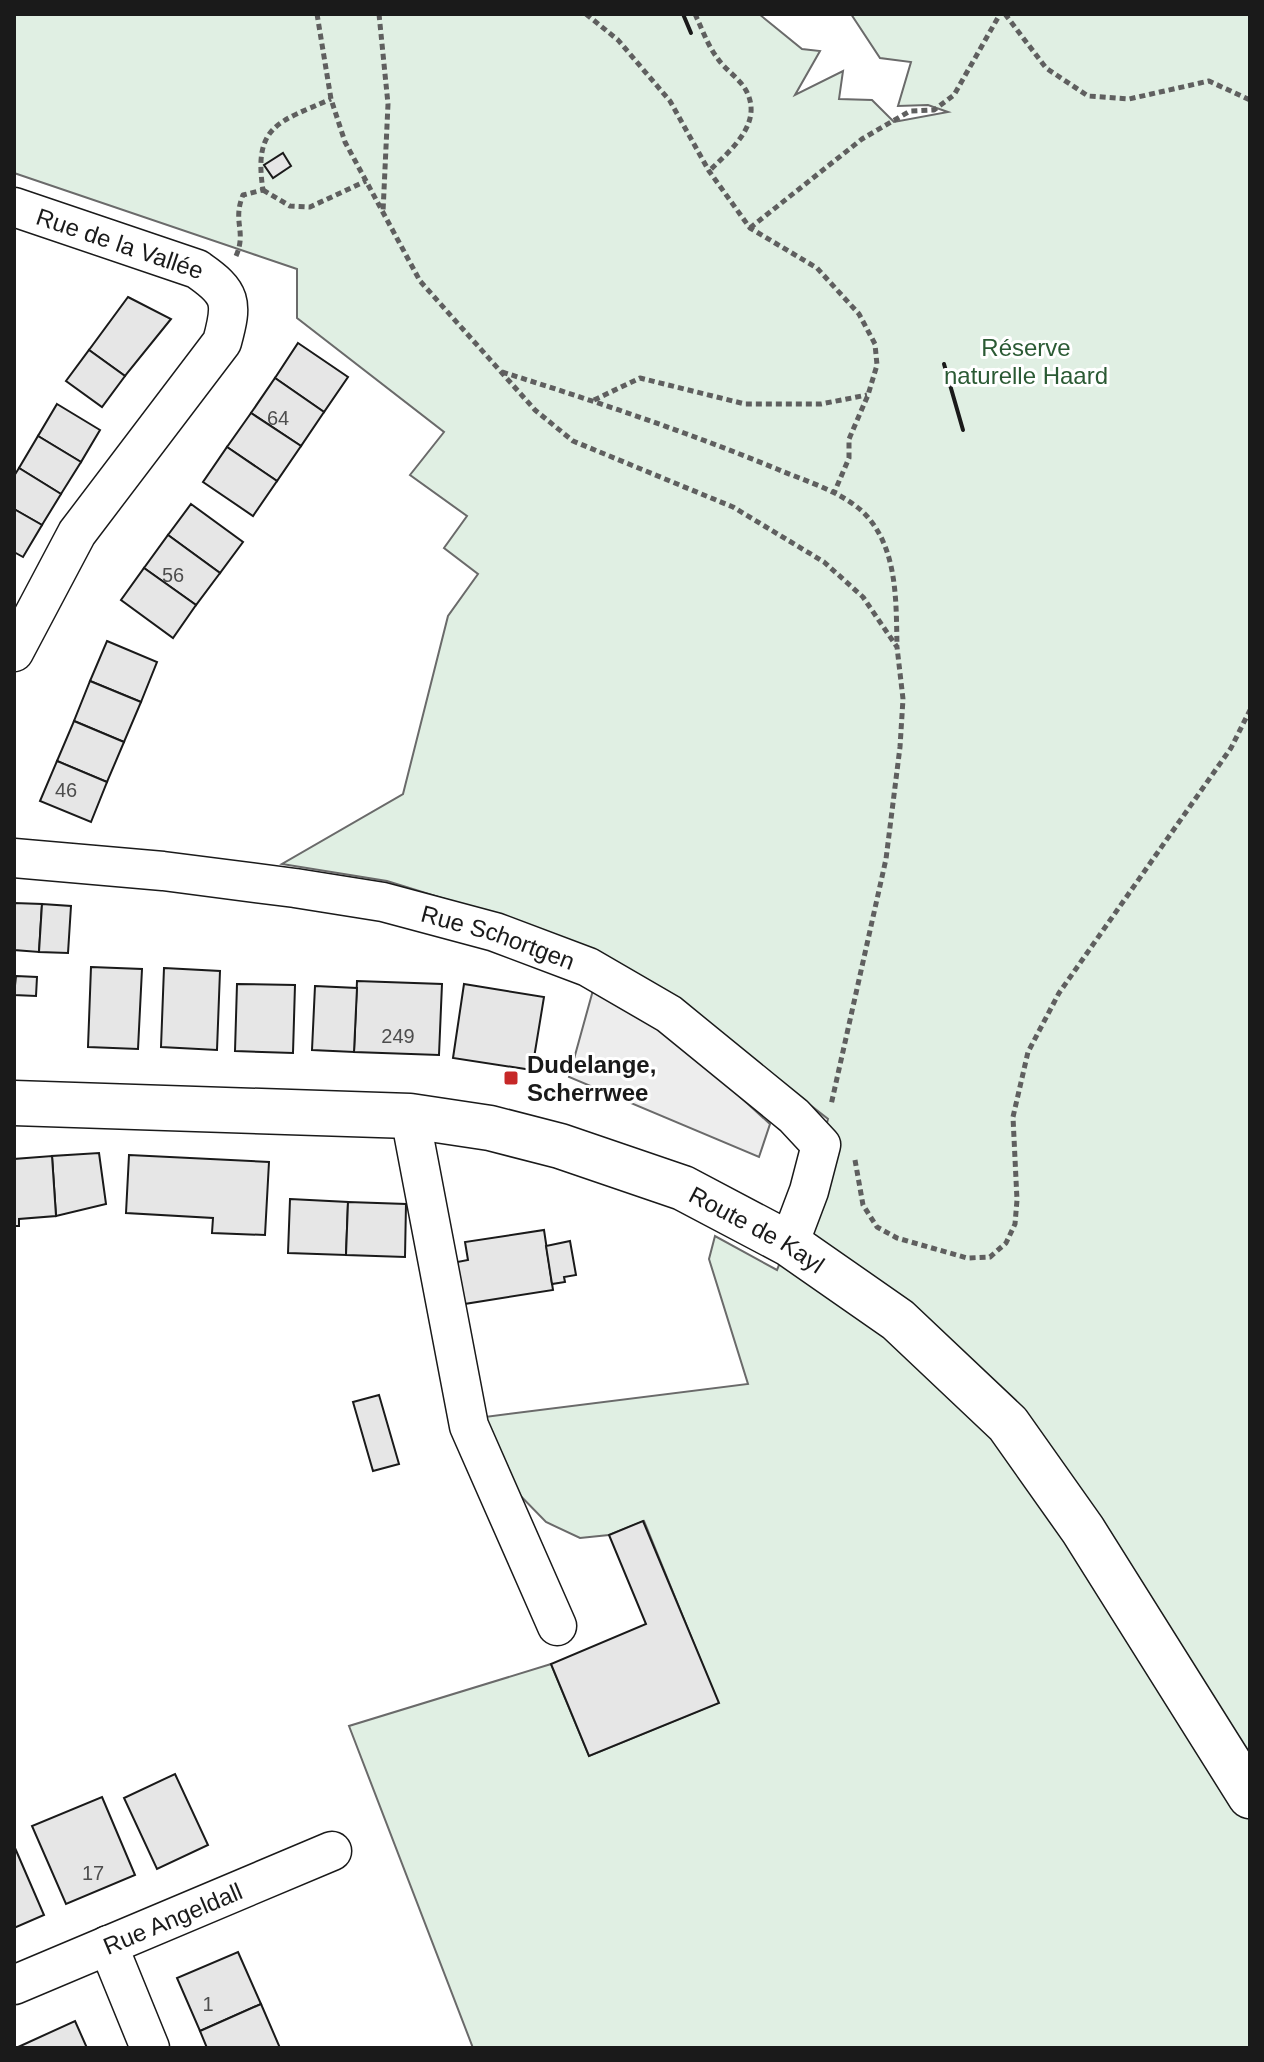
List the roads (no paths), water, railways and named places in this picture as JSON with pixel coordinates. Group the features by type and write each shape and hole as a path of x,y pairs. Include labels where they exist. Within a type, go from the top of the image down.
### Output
{"main road":[{"name":"Route de Kayl","path":"14,1103 410,1116 490,1128 573,1150 683,1188 789,1244 898,1320 1008,1424 1083,1530 1250,1796"}],"street":[{"name":"Rue de la Vallée","path":"14,207 197,269 221,285 230,311 222,342 77,533 14,652"},
{"name":"Rue Schortgen","path":"14,858 163,871 383,902 495,932 588,967 669,1014 837,1150 809,1191 789,1244"},
{"path":"410,1116 469,1426 557,1626"},
{"name":"Rue Angeldall","path":"14,1985 332,1851"},
{"path":"108,1945 150,2048"}],"place":[{"name":"Dudelange, Scherrwee","path":"511,1078"}],"park label":[{"name":"Réserve naturelle Haard","path":"1026,361"}]}
